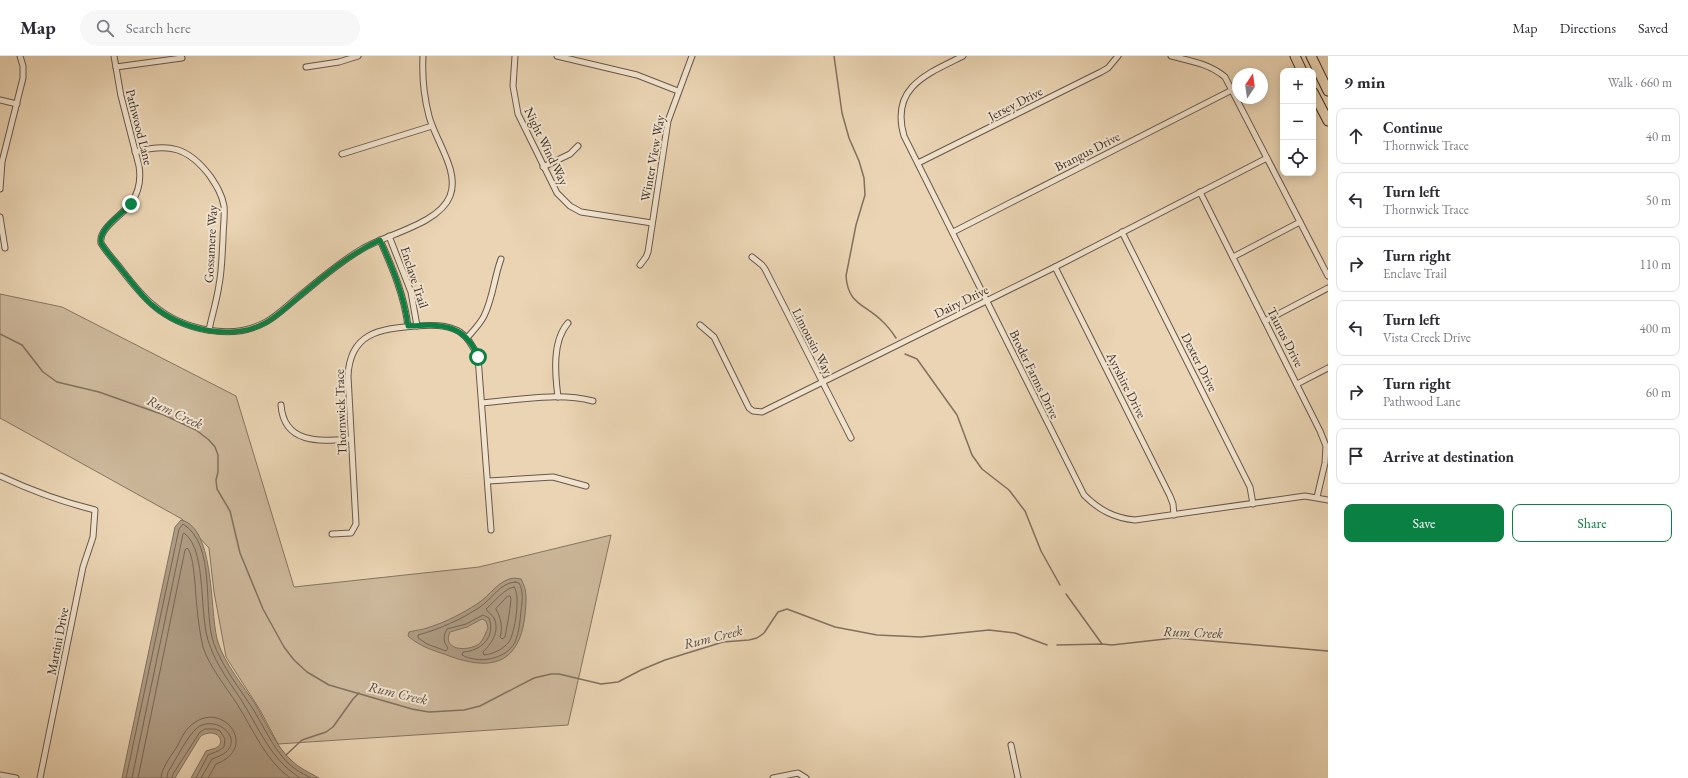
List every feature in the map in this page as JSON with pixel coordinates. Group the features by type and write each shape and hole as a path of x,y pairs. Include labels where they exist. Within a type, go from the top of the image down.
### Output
{"highway":[{"path":"1295,56 1301,68"},
{"path":"1311,56 1328,91"},
{"path":"1316,98 1328,121"}],"street":[{"path":"0,189 2,162 23,78 23,66 20,56"},
{"name":"Pathwood Lane","path":"114,56 121,96 140,174 139,187 136,195 131,204 104,230 101,236 102,245 138,291 152,305 176,320 209,330"},
{"path":"306,67 339,62 358,56"},
{"path":"209,330 235,332 247,330 262,324 276,316 342,261 363,248 437,214 443,209 450,198 452,176 432,126 425,95 423,56"},
{"name":"Night Wind Way","path":"515,56 513,86 515,105 521,122 557,193 576,209 591,215 652,224"},
{"path":"557,56 637,75 678,91"},
{"name":"Winter View Way","path":"640,265 646,257 666,131 678,91 692,56"},
{"name":"Broder Farms Drive","path":"963,56 922,77 914,83 905,99 901,114 901,127 904,136 1084,495 1105,513 1124,519 1141,520 1304,496 1328,500"},
{"name":"Jersey Drive","path":"918,163 1101,72 1108,68 1118,56"},
{"path":"1171,56 1204,64 1217,70 1225,77 1232,90"},
{"path":"116,67 182,58"},
{"name":"Brangus Drive","path":"952,232 1232,90"},
{"path":"0,100 16,104"},
{"path":"1239,104 1328,276"},
{"path":"342,154 432,126"},
{"path":"543,167 566,156 578,146"},
{"name":"Gossamere Way","path":"135,152 150,148 164,147 177,149 188,154 204,167 221,194 224,215 220,281 209,330"},
{"name":"Dairy Drive","path":"700,326 714,337 746,403 753,410 762,412 1055,267 1267,158"},
{"name":"Taurus Drive","path":"1200,192 1327,446 1325,463 1317,497"},
{"path":"0,218 5,248"},
{"path":"1233,257 1300,222"},
{"name":"Dexter Drive","path":"1122,232 1250,487 1253,504"},
{"name":"Enclave Trail","path":"389,236 407,279 414,303 417,326"},
{"name":"Enclave Trail","path":"380,240 399,284 405,305 408,326"},
{"name":"Limousin Way","path":"752,257 765,269 851,438"},
{"path":"491,530 479,361 467,338 484,316 492,297 501,259"},
{"name":"Ayrshire Drive","path":"1055,267 1170,496 1173,504 1174,515"},
{"path":"399,284 407,279"},
{"path":"1265,321 1328,288"},
{"path":"558,397 556,380 557,346 562,331 568,323"},
{"name":"Thornwick Trace","path":"332,534 351,533 356,524 348,376 352,354 364,339 371,334 385,329 430,325 447,327 461,333 467,338"},
{"path":"1297,384 1328,368"},
{"path":"482,403 558,397 576,397 593,401"},
{"path":"281,405 284,418 290,428 300,436 318,441 351,439"},
{"name":"Martini Drive","path":"0,476 22,486 95,510 93,537 83,567 40,778"},
{"path":"488,481 553,477 586,486"},
{"path":"1012,745 1018,778"},
{"path":"773,778 798,773 806,778"},
{"path":"0,775 16,778"}],"shaded area":[{"path":"0,294 62,307 236,396 294,587 479,567 611,535 568,725 278,744 260,710 226,657 214,592 209,548 182,519 0,418"}],"water":[{"path":"181,520 192,526 200,538 206,555 215,629 218,642 225,658 257,707 281,748 297,765 319,778 191,778 206,751 220,745 220,737 207,733 200,737 175,778 122,778 175,527"},
{"path":"508,579 521,579 523,583 526,597 525,615 522,633 516,646 508,655 498,661 474,663 434,651 408,636 409,632 436,625 466,611","holes":["482,619 486,621 488,628 481,642 477,645 465,649 453,647 450,643 448,639 450,632 467,627"]}],"waterway":[{"path":"834,56 842,113 849,138 859,161 864,178 865,195 856,225 846,276 847,286 850,293 858,303 876,315 890,329 896,338"},
{"name":"Rum Creek","path":"0,334 22,345 43,372 57,382 99,392 164,415 196,430 209,440 215,447 218,455 218,472 216,480 217,489 230,511 240,553 263,609 284,647 294,660 307,672 329,685 412,709 429,712 464,710 480,706 534,678 551,674 559,674 601,684 618,682 665,660 723,642 757,638 764,633 778,612 787,609 835,627 877,635 921,637 989,630 1015,633 1047,645"},
{"path":"905,354 917,359 957,415 972,455 982,469 1009,490 1025,511 1041,551 1060,585"},
{"path":"1066,594 1102,644"},
{"name":"Rum Creek","path":"1057,645 1112,645 1174,638 1328,651"},
{"path":"286,755 302,740 326,732 333,727 359,693"}],"route":[{"path":"131,204 104,230 101,234 100,241 138,291 152,305 167,316 176,320 186,324 220,332 235,332 254,328 272,319 342,261 363,248 380,240 399,284 405,305 408,326 440,325 454,329 467,338 472,344 478,357"}]}
